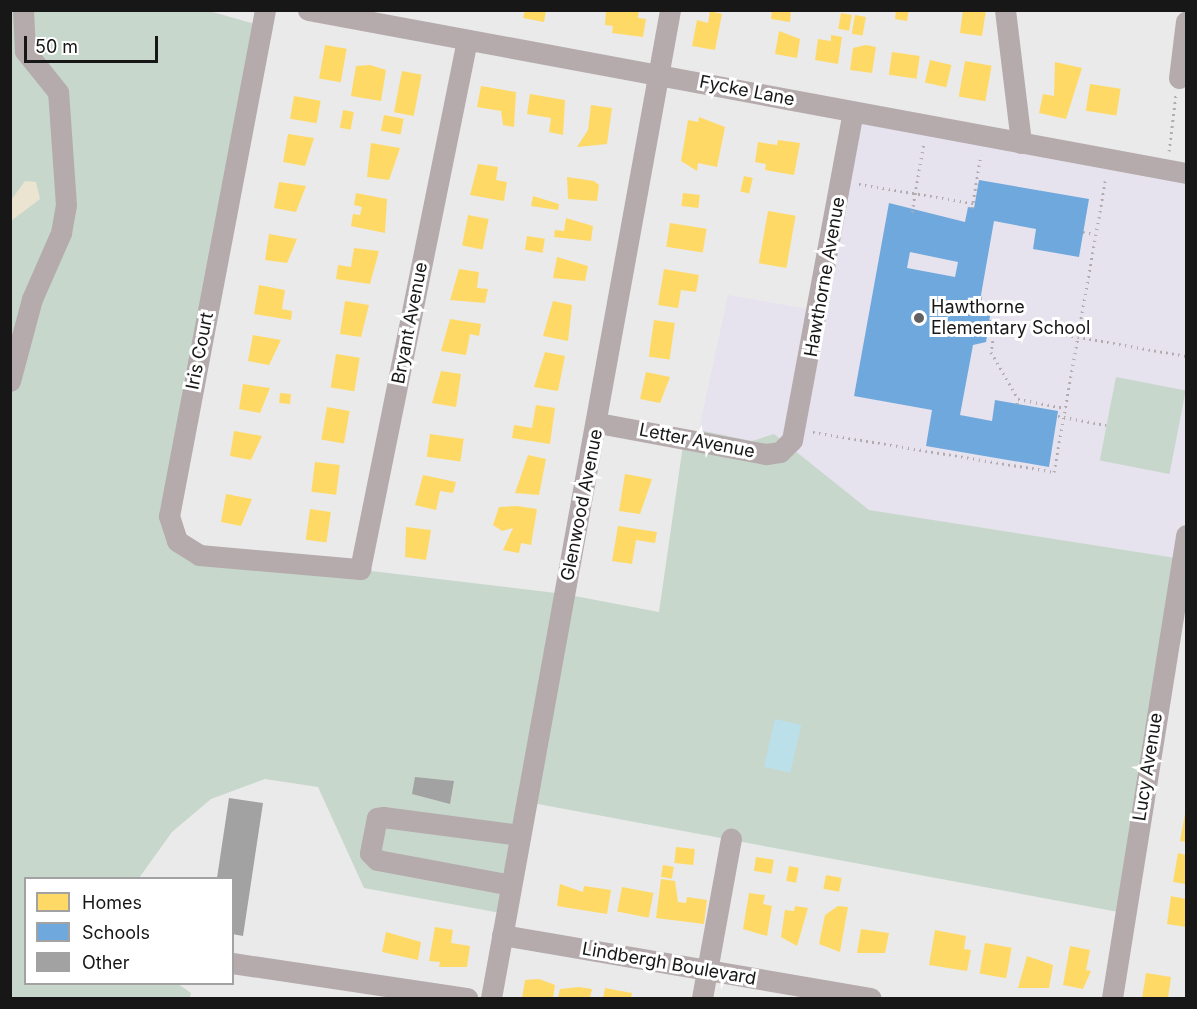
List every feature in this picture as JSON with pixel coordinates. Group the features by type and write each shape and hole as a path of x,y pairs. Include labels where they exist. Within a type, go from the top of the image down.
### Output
{"street":[{"path":"10,381 32,299 62,233 66,205 58,92 26,51 23,10"},
{"name":"Iris Court","path":"265,10 169,516 177,541 199,555 324,566"},
{"name":"Fycke Lane","path":"308,10 1186,173"},
{"name":"Glenwood Avenue","path":"491,999 598,423 670,10"},
{"path":"1005,10 1021,143"},
{"path":"1179,78 1186,21"},
{"name":"Bryant Avenue","path":"324,566 360,569 467,40"},
{"name":"Hawthorne Avenue","path":"795,435 853,112"},
{"name":"Letter Avenue","path":"598,423 766,454 780,452 795,435"},
{"name":"Lucy Avenue","path":"1112,999 1186,535"},
{"path":"511,885 377,860 370,853 377,818 383,817 520,835"},
{"path":"702,999 731,839"},
{"name":"Lindbergh Boulevard","path":"502,935 871,999"},
{"path":"234,963 467,999"}],"path":[{"path":"1169,152 1179,78"},
{"path":"912,212 924,140"},
{"path":"857,183 972,205 981,150"},
{"path":"795,435 1054,472 1107,173"},
{"path":"1083,232 1095,234"},
{"path":"989,321 1186,356"},
{"path":"996,323 992,352 1018,399 1017,404"},
{"path":"1018,399 1065,408"},
{"path":"1058,416 1106,425"}],"shaded area":[{"path":"853,112 1186,173 1186,535 1182,559 869,510 774,434 752,441 699,430 728,295 819,311"}],"green space":[{"path":"11,11 209,11 262,26 169,516 187,549 564,594 659,612 683,445 699,430 752,441 774,434 869,510 1182,559 1124,913 527,802 506,914 364,888 318,787 265,779 211,799 172,832 140,877 24,877 24,985 179,985 191,993 190,998 11,998"},
{"path":"1116,377 1186,391 1169,474 1100,460"}],"sand":[{"path":"25,181 36,182 40,199 11,221 11,200"}],"water":[{"path":"775,719 801,725 790,773 764,767"}],"building: Homes":[{"path":"525,10 546,10 544,22 523,18"},
{"path":"606,10 639,10 638,18 646,19 643,37 612,33 613,26 605,25"},
{"path":"772,10 791,10 790,22 771,19"},
{"path":"896,10 909,10 907,21 895,19"},
{"path":"963,10 986,10 982,36 960,33"},
{"path":"710,11 722,14 715,50 692,46 697,20 708,23"},
{"path":"841,13 852,15 849,31 838,29"},
{"path":"855,15 866,17 863,36 852,34"},
{"path":"779,31 800,39 797,58 775,54"},
{"path":"831,35 842,37 838,64 815,60 818,39 831,41"},
{"path":"325,45 347,49 341,82 319,78"},
{"path":"866,45 876,47 872,73 850,70 853,48"},
{"path":"892,52 920,56 917,79 889,75"},
{"path":"930,60 951,65 946,87 925,82"},
{"path":"965,61 992,66 985,101 959,96"},
{"path":"1055,62 1082,68 1066,119 1039,113 1043,94 1054,96"},
{"path":"370,65 386,70 381,101 351,96 356,66"},
{"path":"402,71 422,75 414,116 394,112"},
{"path":"1090,84 1121,89 1116,116 1086,111"},
{"path":"481,86 516,92 514,127 503,125 501,111 477,107"},
{"path":"530,94 565,100 563,135 549,132 551,118 527,114"},
{"path":"294,96 321,101 317,123 290,119"},
{"path":"591,105 612,108 607,144 577,147 588,130"},
{"path":"343,110 354,112 351,130 340,128"},
{"path":"384,115 404,119 401,135 381,131"},
{"path":"699,117 725,127 717,167 698,163 697,171 681,161 688,120 698,122"},
{"path":"288,134 314,138 305,166 283,162"},
{"path":"778,140 800,143 794,175 765,170 766,164 755,162 758,142 777,145"},
{"path":"371,143 400,148 389,180 367,177"},
{"path":"478,164 498,167 496,180 507,182 504,201 470,195"},
{"path":"744,176 753,178 749,194 740,192"},
{"path":"567,177 594,181 599,185 597,201 568,199"},
{"path":"279,182 306,186 296,212 274,208"},
{"path":"356,193 387,199 385,233 351,226 353,214 360,215 362,207 354,205"},
{"path":"683,193 700,195 698,208 681,206"},
{"path":"533,196 559,204 558,210 531,206"},
{"path":"768,211 796,216 786,268 759,263"},
{"path":"468,215 489,219 483,249 462,245"},
{"path":"566,218 593,226 591,241 554,237 555,230 564,231"},
{"path":"670,223 707,229 703,252 666,247"},
{"path":"269,234 297,239 287,263 265,260"},
{"path":"527,236 545,239 543,253 525,250"},
{"path":"354,248 379,251 370,284 336,279 338,265 351,267"},
{"path":"557,257 588,266 585,281 553,278"},
{"path":"459,269 479,272 477,288 488,289 485,303 450,300"},
{"path":"664,269 699,275 696,292 681,290 678,308 658,305"},
{"path":"259,285 285,290 282,309 292,311 291,320 254,314"},
{"path":"345,301 369,305 361,337 340,334"},
{"path":"553,301 572,305 568,341 543,336"},
{"path":"450,319 481,324 479,336 470,334 466,355 441,351"},
{"path":"654,320 675,323 670,360 649,357"},
{"path":"253,335 281,340 269,365 248,361"},
{"path":"545,352 565,356 558,391 534,387"},
{"path":"336,354 360,358 354,391 331,388"},
{"path":"441,371 461,374 456,407 432,403"},
{"path":"646,372 670,377 660,403 640,399"},
{"path":"243,384 270,388 260,413 239,409"},
{"path":"280,393 291,394 290,404 279,403"},
{"path":"536,405 555,408 550,444 512,438 514,425 532,428"},
{"path":"327,407 350,411 344,443 321,439"},
{"path":"234,431 262,436 251,460 230,456"},
{"path":"430,434 464,439 460,462 427,457"},
{"path":"528,455 546,459 539,495 515,493"},
{"path":"315,462 340,465 336,495 311,492"},
{"path":"625,474 652,479 640,514 619,511"},
{"path":"423,475 456,482 453,493 440,491 436,510 415,505"},
{"path":"226,494 252,499 241,526 221,522"},
{"path":"517,506 537,509 531,545 521,543 519,553 503,550 513,528 502,531 493,525 499,507"},
{"path":"310,509 331,512 326,543 306,540"},
{"path":"618,526 657,532 655,543 636,540 632,564 612,561"},
{"path":"406,527 431,530 426,560 405,557"},
{"path":"1186,808 1186,842 1180,841"},
{"path":"676,847 695,849 693,865 674,863"},
{"path":"1178,853 1186,855 1186,884 1173,882"},
{"path":"756,857 774,860 772,874 754,871"},
{"path":"663,865 674,867 672,879 661,877"},
{"path":"789,866 799,868 796,883 786,881"},
{"path":"826,875 842,878 839,892 823,889"},
{"path":"661,879 675,881 678,902 686,903 687,897 707,900 704,924 656,918"},
{"path":"560,884 583,892 584,886 611,890 607,914 557,906"},
{"path":"622,887 653,893 649,918 617,912"},
{"path":"749,893 765,895 763,904 772,906 767,936 743,929"},
{"path":"1171,896 1186,899 1186,927 1167,924"},
{"path":"795,906 808,908 797,946 781,937 785,910 794,911"},
{"path":"838,906 848,907 840,952 819,944 825,915"},
{"path":"435,927 453,930 451,943 470,946 467,967 439,967 440,962 429,961"},
{"path":"861,929 889,933 885,953 857,953"},
{"path":"935,930 966,936 964,949 971,950 967,971 929,965"},
{"path":"386,932 421,942 418,960 382,952"},
{"path":"985,943 1012,948 1006,978 980,974"},
{"path":"1070,946 1090,950 1086,970 1091,971 1083,989 1063,985"},
{"path":"1027,956 1053,965 1049,988 1018,988"},
{"path":"1146,973 1171,977 1168,998 1142,998"},
{"path":"539,979 555,985 553,998 522,998 525,980"},
{"path":"579,987 592,989 590,998 558,998 560,989"},
{"path":"605,988 632,993 631,998 603,998"}],"building: Schools":[{"path":"979,180 1089,199 1079,257 1033,249 1036,229 994,221 981,295 982,301 992,303 986,342 973,345 960,415 992,421 995,400 1058,411 1049,467 926,446 932,410 854,396 889,203 965,222 968,207 974,208","holes":["910,252 958,262 955,277 907,268"]}],"building: Other":[{"path":"415,777 454,781 450,804 412,794"},
{"path":"229,798 263,803 243,936 234,934 234,877 217,877"}],"place":[{"name":"Hawthorne Elementary School","path":"919,318"}]}
